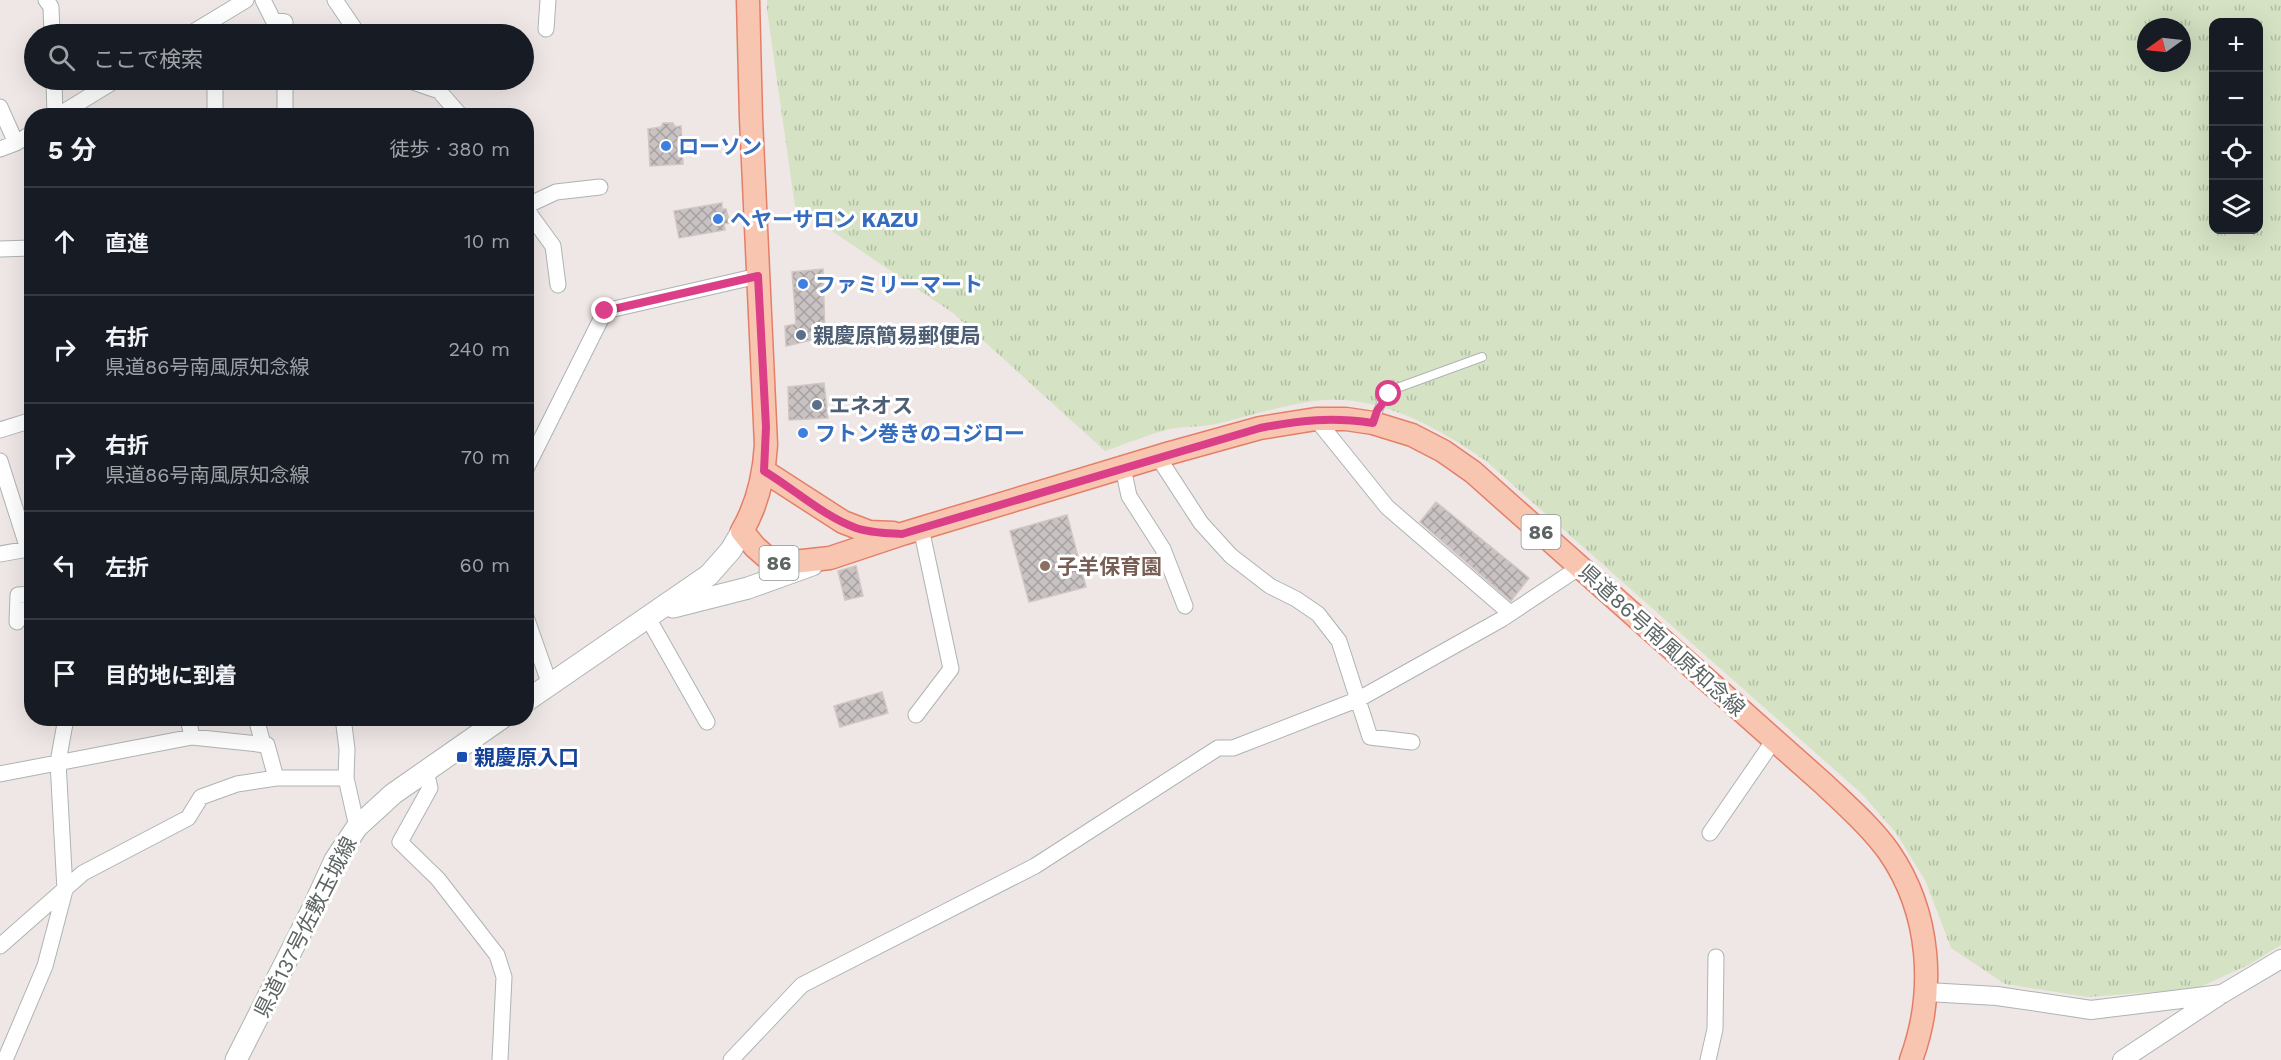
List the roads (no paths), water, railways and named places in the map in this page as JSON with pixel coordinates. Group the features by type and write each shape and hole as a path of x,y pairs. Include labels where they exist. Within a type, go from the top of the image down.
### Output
{"main road":[{"name":"86","path":"742,531 754,508 764,471 766,427 751,118 748,0"},
{"name":"県道86号南風原知念線","path":"742,531 764,556 778,563 830,558 911,531 1260,428 1316,418 1346,419 1373,423 1412,435 1443,451 1473,472 1852,811 1889,852 1910,890 1924,937 1927,992 1920,1036 1911,1060"},
{"name":"県道86号南風原知念線","path":"764,471 843,522 869,532 911,531"},
{"path":"534,696 709,575 731,550 742,531"},
{"path":"656,613 763,583 830,558"},
{"name":"県道137号佐敷玉城線","path":"236,1060 335,860 357,827 387,799 491,726"}],"street":[{"path":"46,0 51,7 52,24"},
{"path":"218,24 246,0"},
{"path":"263,0 273,20 285,22 285,24"},
{"path":"335,0 351,24"},
{"path":"546,29 548,0"},
{"path":"55,90 56,108"},
{"path":"69,108 99,90"},
{"path":"215,90 215,108"},
{"path":"285,90 285,108"},
{"path":"436,90 454,108"},
{"path":"0,107 16,143"},
{"path":"0,149 24,138"},
{"path":"534,203 556,192 600,187"},
{"path":"534,219 553,246 558,285"},
{"path":"0,249 24,248"},
{"path":"534,453 605,311 758,276"},
{"path":"1316,418 1387,507 1510,613"},
{"path":"0,430 24,422"},
{"path":"1158,457 1201,523 1231,556 1270,586 1296,599 1318,614 1339,641 1370,737 1412,742"},
{"path":"0,461 24,536"},
{"path":"1123,468 1129,496 1163,549 1185,606"},
{"path":"911,531 951,669 916,715"},
{"path":"0,554 24,550"},
{"path":"732,1060 802,985 1035,866 1218,748 1233,748 1359,699 1510,613 1580,567"},
{"path":"18,622 18,595 24,595"},
{"path":"656,613 706,722"},
{"path":"534,640 550,685"},
{"path":"6,1060 45,966 65,890 58,762 65,726"},
{"path":"190,726 192,737"},
{"path":"258,726 263,744"},
{"path":"344,726 347,749 346,778 357,827"},
{"path":"0,774 192,737 267,745 276,777"},
{"path":"1710,833 1774,740"},
{"path":"426,771 430,788 400,842 438,879 497,955 504,977 500,1060"},
{"path":"0,946 83,873 188,818 201,797 237,784 276,777 346,778"},
{"path":"1707,1060 1715,1029 1716,957"},
{"path":"2122,1060 2222,994 2281,959"},
{"path":"1927,992 1997,996 2091,1010 2222,994"}],"lane":[{"path":"1373,423 1382,401 1397,388 1482,357"}],"place":[{"name":"ローソン","path":"666,146"},
{"name":"ヘヤーサロン KAZU","path":"718,219"},
{"name":"ファミリーマート","path":"803,284"},
{"name":"親慶原簡易郵便局","path":"801,335"},
{"name":"エネオス","path":"817,405"},
{"name":"フトン巻きのコジロー","path":"803,433"},
{"name":"子羊保育園","path":"1045,566"},
{"name":"親慶原入口","path":"462,757"}]}
